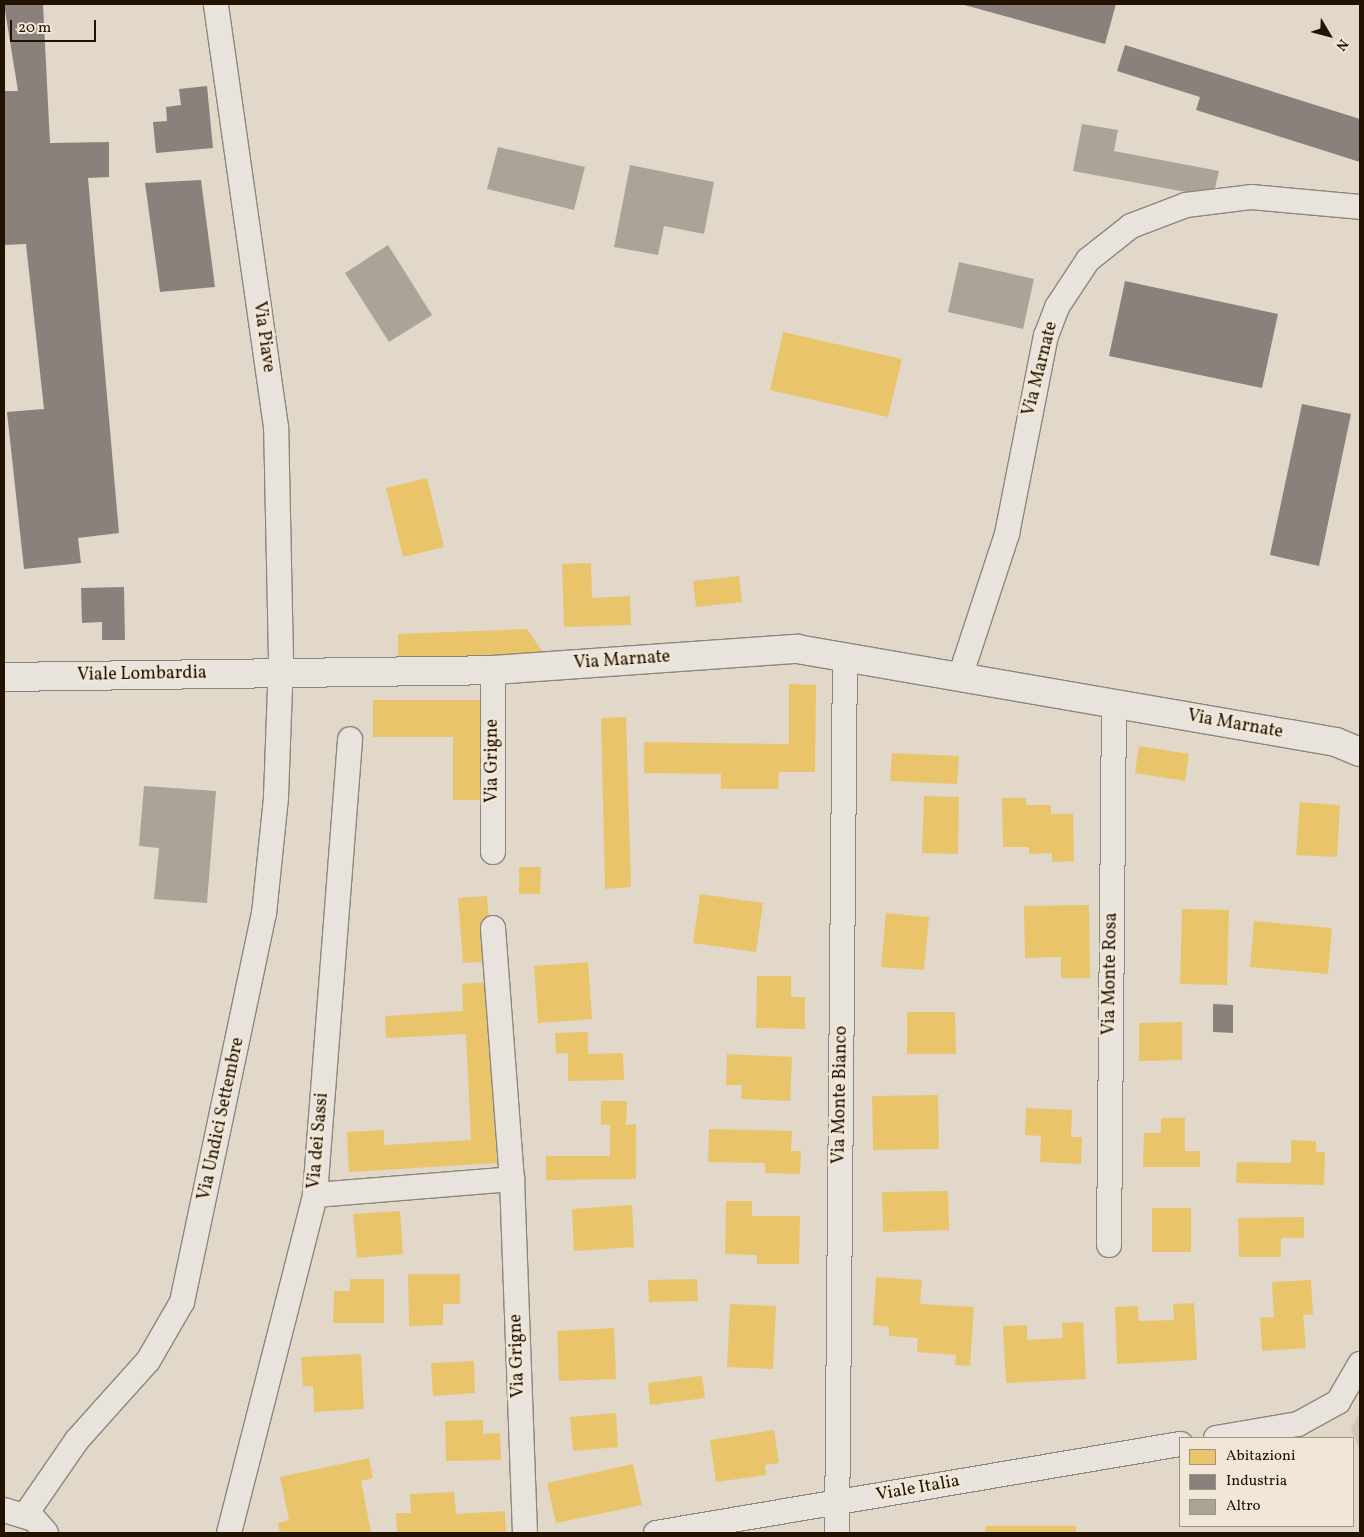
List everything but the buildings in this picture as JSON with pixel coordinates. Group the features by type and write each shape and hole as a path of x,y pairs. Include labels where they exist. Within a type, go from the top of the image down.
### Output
{"street":[{"name":"Via Piave","path":"216,4 276,427 283,574 281,672"},
{"name":"Via Marnate","path":"960,677 1007,534 1046,336 1057,307 1088,260 1131,226 1186,205 1251,197 1360,207"},
{"name":"Via Marnate","path":"281,672 493,670 797,649 1336,742 1360,752"},
{"name":"Via Monte Bianco","path":"837,1533 845,657"},
{"name":"Via Grigne","path":"493,670 493,852"},
{"name":"Viale Lombardia","path":"4,677 281,672"},
{"name":"Via Undici Settembre","path":"15,1512 148,1361 182,1302 264,914 276,797 281,672"},
{"name":"Via Monte Rosa","path":"1109,1244 1114,704"},
{"name":"Via dei Sassi","path":"229,1533 316,1195 350,739"},
{"name":"Via Grigne","path":"493,928 512,1180 525,1533"},
{"path":"316,1195 512,1180"},
{"path":"1222,1437 1298,1424 1338,1402 1360,1364"},
{"name":"Viale Italia","path":"656,1533 1179,1444"},
{"path":"15,1512 46,1533"}],"shaded area":[{"path":"1360,1411 1360,1450 1351,1429"}]}
